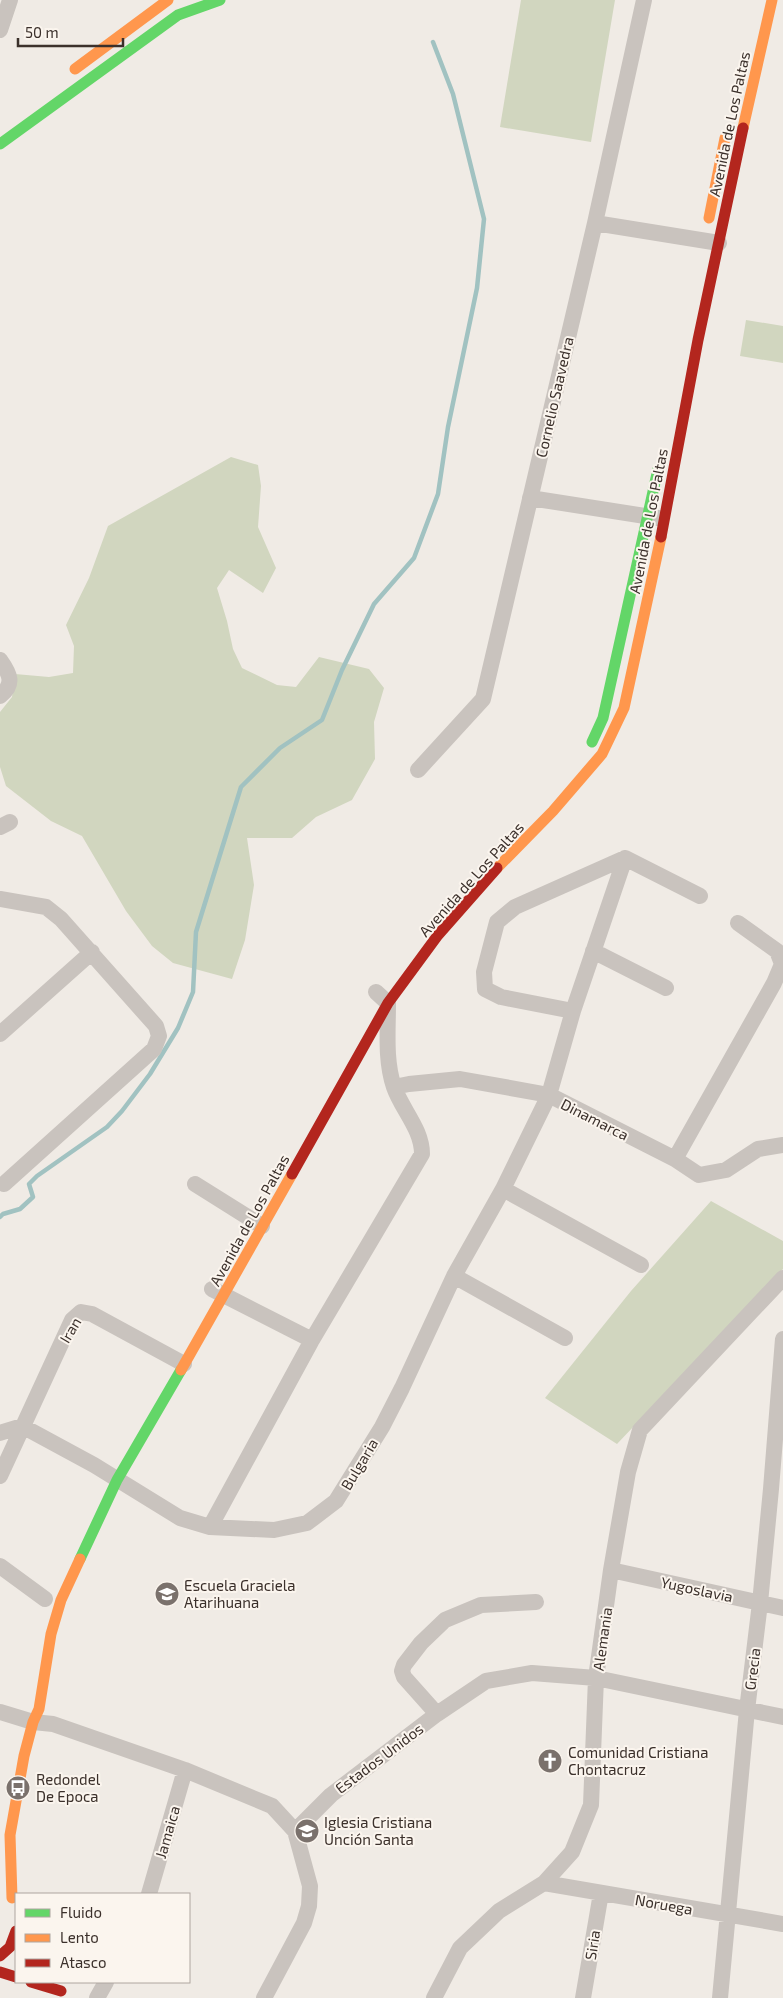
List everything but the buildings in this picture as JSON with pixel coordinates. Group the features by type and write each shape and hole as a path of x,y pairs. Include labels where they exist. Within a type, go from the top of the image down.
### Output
{"main road":[{"path":"63,78 168,0"},
{"path":"0,144 178,15 220,0"},
{"name":"Avenida de Los Paltas","path":"709,244 756,51 772,0"},
{"name":"Avenida de Los Paltas","path":"12,1898 10,1835 24,1756 33,1722 39,1709 51,1634 61,1600 108,1474 215,1291 380,994 438,934 491,874 553,811 602,754 624,708 665,519 698,340 714,183 727,125"},
{"name":"Avenida de Los Paltas","path":"584,752 590,745 603,718 660,461"},
{"path":"26,1707 33,1722"},
{"path":"0,1845 10,1835"},
{"path":"0,1884 12,1898 15,1907"},
{"path":"0,1956 10,1947 15,1934"},
{"path":"0,1972 15,1977"},
{"path":"35,1983 62,1990"}],"street":[{"path":"0,30 10,0"},
{"name":"Cornelio Saavedra","path":"418,770 483,699 595,223 644,0"},
{"path":"595,223 709,244"},
{"path":"530,498 665,519"},
{"path":"0,660 6,668 10,682 8,690 0,696"},
{"path":"573,1011 501,997 485,988 484,972 497,922 515,907 625,858 700,896"},
{"name":"Bulgaria","path":"22,1426 108,1474 180,1518 210,1528 274,1530 307,1523 336,1501 382,1427 454,1276 503,1189 549,1095 573,1011 625,858"},
{"path":"0,899 46,907 61,919 156,1026 159,1036 154,1049 4,1184"},
{"path":"676,1159 774,983 782,964 777,951 738,922"},
{"path":"593,951 666,988"},
{"path":"0,1034 92,952"},
{"path":"210,1528 312,1340 422,1154 419,1137 394,1087 388,1060 380,994"},
{"name":"Dinamarca","path":"394,1087 460,1078 549,1095 676,1159 700,1175 726,1170 758,1149 783,1145"},
{"path":"195,1184 254,1221"},
{"path":"503,1189 641,1265"},
{"path":"454,1276 565,1338"},
{"name":"Alemania","path":"434,1998 460,1948 499,1911 544,1883 572,1852 591,1805 596,1678 611,1570 628,1472 640,1430 783,1278"},
{"path":"215,1291 312,1340"},
{"name":"Iran","path":"22,1426 72,1320 80,1312 92,1314 176,1359"},
{"name":"Grecia","path":"720,1998 747,1710 760,1602 777,1490 783,1339"},
{"path":"0,1433 22,1426"},
{"path":"0,1476 22,1426"},
{"path":"0,1566 46,1597"},
{"name":"Yugoslavia","path":"611,1570 783,1608"},
{"path":"438,1714 404,1677 402,1672 404,1665 421,1643 446,1620 481,1605 536,1602"},
{"name":"Estados Unidos","path":"295,1831 331,1795 438,1714 486,1681 532,1673 596,1678 783,1717"},
{"path":"0,1712 33,1722 53,1724 185,1770 272,1806 295,1831 310,1886 309,1906 304,1923 264,1998"},
{"name":"Jamaica","path":"149,1893 185,1770"},
{"name":"Noruega","path":"544,1883 783,1924"},
{"name":"Siria","path":"583,1998 601,1893"},
{"path":"97,1998 105,1983"}],"green space":[{"path":"521,0 615,0 591,142 500,127"},
{"path":"746,320 783,326 783,363 740,356"},
{"path":"231,457 258,465 261,486 258,527 276,568 263,593 229,570 217,588 233,649 242,668 277,685 296,687 319,657 369,669 384,688 374,722 375,759 352,800 316,817 292,838 247,838 254,885 245,940 232,979 173,963 152,946 126,911 82,836 51,821 6,786 0,767 0,712 12,697 15,674 49,677 73,673 74,646 66,625 89,578 108,526"},
{"path":"711,1201 783,1241 783,1269 617,1444 545,1398 631,1291"}],"waterway":[{"path":"0,1217 3,1214 20,1209 33,1197 29,1184 37,1176 107,1127 122,1111 150,1074 178,1028 193,992 196,932 241,787 280,748 322,720 342,670 374,604 414,558 438,494 448,427 477,288 484,219 453,94 433,42"}],"traffic: fast":[{"path":"0,144 178,15 220,0"},
{"path":"592,742 603,718 658,469"},
{"path":"80,1559 117,1480 181,1370"}],"traffic: slow":[{"path":"75,69 168,0"},
{"path":"743,128 772,0"},
{"path":"709,218 725,138"},
{"path":"497,868 553,811 602,754 624,708 661,537"},
{"path":"181,1370 292,1174"},
{"path":"12,1898 10,1835 24,1756 33,1722 39,1709 51,1634 61,1600 80,1559"}],"traffic: jam":[{"path":"661,537 698,340 743,128"},
{"path":"292,1174 388,1003 438,935 497,868"},
{"path":"0,1956 10,1947 15,1934"},
{"path":"0,1972 15,1977"},
{"path":"34,1983 61,1991"}],"place":[{"name":"Escuela Graciela Atarihuana","path":"167,1594"},
{"name":"Comunidad Cristiana Chontacruz","path":"550,1761"},
{"name":"Redondel De Epoca","path":"18,1788"},
{"name":"Iglesia Cristiana Unción Santa","path":"307,1831"}]}
